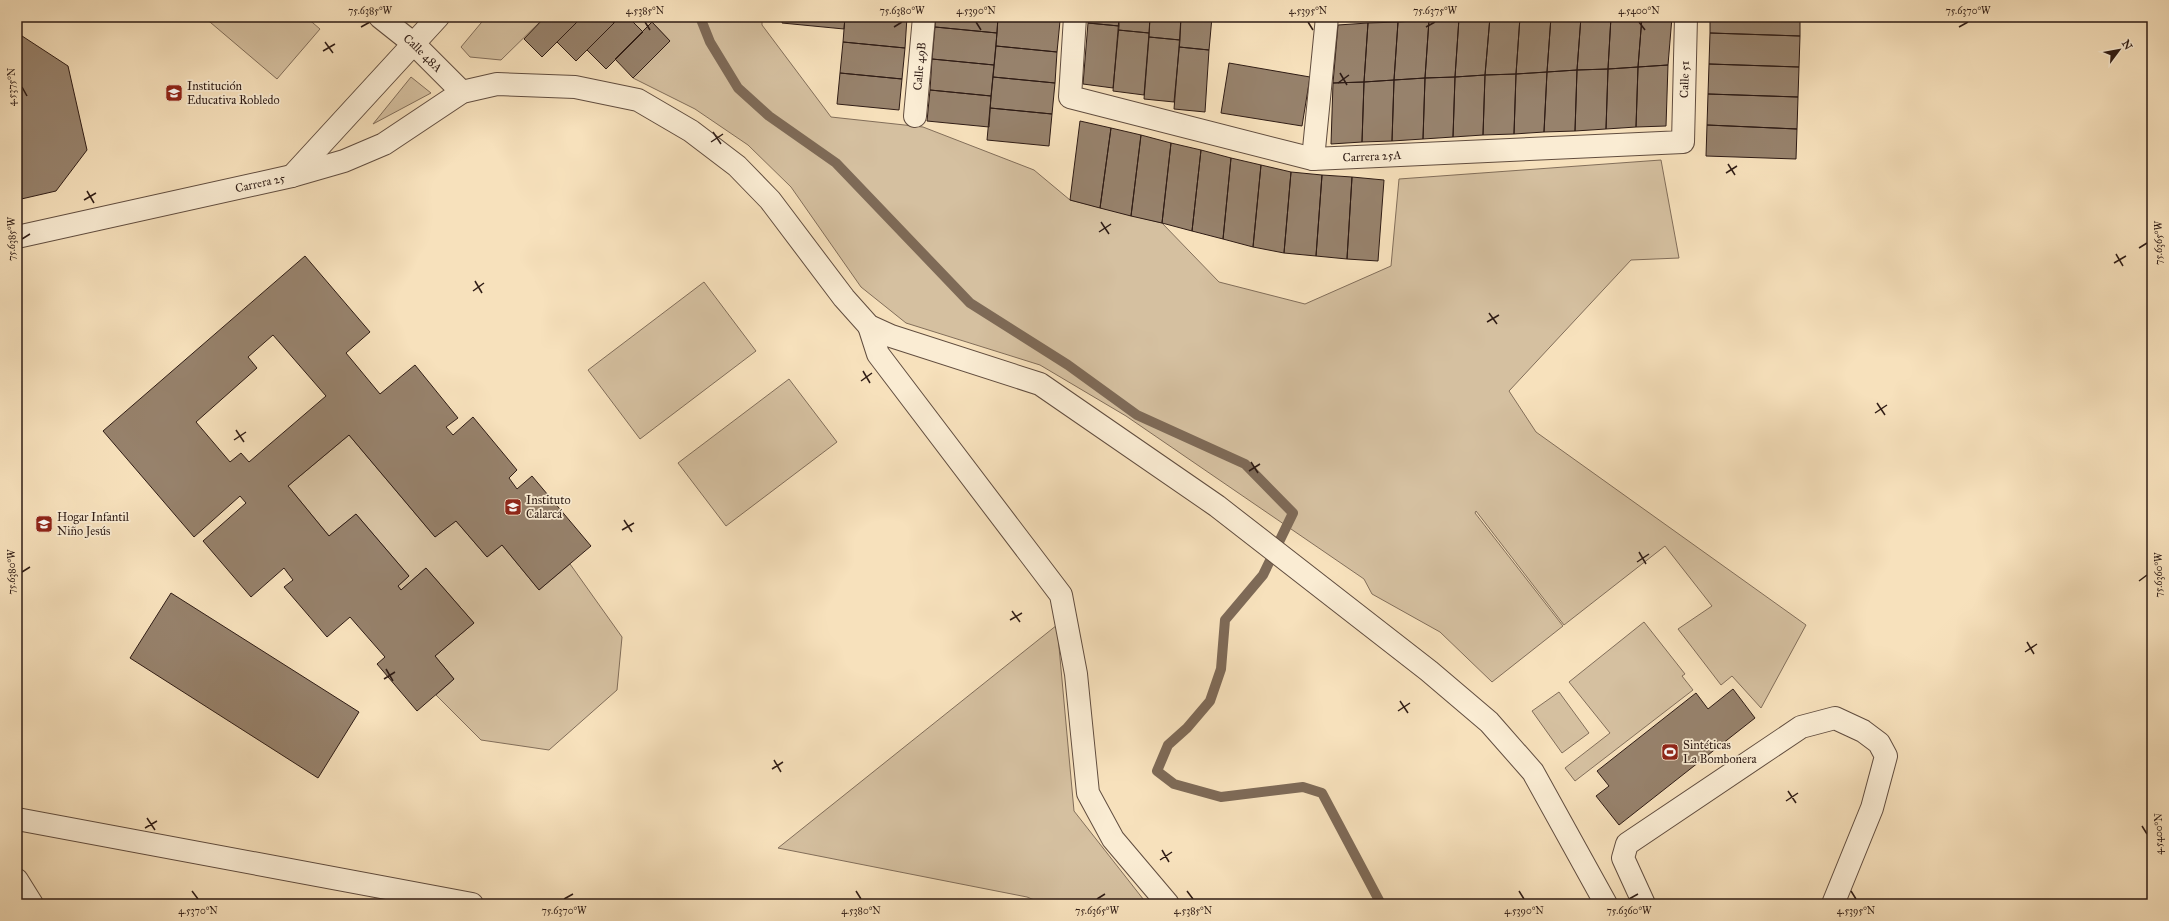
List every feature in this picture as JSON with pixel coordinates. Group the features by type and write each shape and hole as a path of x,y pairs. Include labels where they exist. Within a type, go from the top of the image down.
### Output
{"street":[{"name":"Calle 48A","path":"380,17 414,44 462,92"},
{"name":"Carrera 25","path":"17,236 292,176 438,17"},
{"name":"Calle 49B","path":"915,116 924,17"},
{"name":"Carrera 25A","path":"1075,17 1070,97 1312,159 1683,142"},
{"path":"1312,159 1327,17"},
{"name":"Calle 51","path":"1683,142 1686,17"},
{"path":"292,176 344,161 384,144 462,92 497,84 575,87 638,100 691,131 737,166 770,200 844,298 869,326 891,336 1040,384 1217,506 1430,671 1489,722 1533,772 1606,904"},
{"path":"869,326 878,354 1061,595 1076,674 1088,793 1113,839 1168,904"},
{"path":"1644,904 1623,858 1626,844 1800,727 1835,718 1863,731 1879,743 1886,756 1872,808 1833,904"},
{"path":"17,819 472,904"},
{"path":"17,880 32,904"}],"shaded area":[{"path":"204,17 306,17 320,29 277,79"},
{"path":"486,17 545,17 501,60 470,57 461,47"},
{"path":"628,17 762,17 762,25 831,117 923,127 1034,170 1070,200 1162,223 1219,282 1305,304 1391,266 1399,179 1661,160 1679,258 1631,260 1509,391 1536,432 1806,625 1761,708 1732,676 1721,685 1678,629 1712,606 1665,546 1564,625 1476,511 1475,513 1563,626 1492,682 1440,632 1372,594 1364,579 1126,416 1040,365 906,323 861,287 791,187 748,145 695,109 633,78 670,41 652,22 643,32"},
{"path":"411,77 431,93 373,124"},
{"path":"704,282 756,351 640,439 588,370"},
{"path":"789,379 837,442 726,526 678,463"},
{"path":"349,435 435,537 456,521 487,557 502,545 539,590 570,564 622,637 617,690 549,750 481,740 436,695 454,679 435,656 474,623 426,568 401,590 398,586 409,576 356,514 329,536 288,486"},
{"path":"1644,622 1685,674 1682,676 1693,690 1575,781 1565,768 1610,733 1569,682"},
{"path":"1057,625 1074,811 1147,904 1044,904 1027,897 778,848"},
{"path":"1559,692 1589,733 1562,753 1532,711"}],"building":[{"path":"545,17 576,17 579,20 542,57 524,39"},
{"path":"582,17 607,17 614,23 576,61 557,42"},
{"path":"620,17 628,17 643,32 606,69 587,50"},
{"path":"783,17 845,17 844,29 782,23"},
{"path":"845,17 907,17 905,48 843,42"},
{"path":"936,17 998,17 997,33 935,27"},
{"path":"998,17 1060,21 1057,52 996,46"},
{"path":"1029,17 1061,17 1060,21"},
{"path":"1088,17 1119,17 1119,26 1088,23"},
{"path":"1119,17 1150,17 1149,33 1118,30"},
{"path":"1150,17 1181,17 1180,40 1149,37"},
{"path":"1181,17 1212,17 1209,50 1179,47"},
{"path":"1490,17 1520,17 1516,74 1485,75"},
{"path":"1490,17 1485,75 1455,77 1459,18"},
{"path":"1520,17 1551,17 1547,72 1516,74"},
{"path":"1551,17 1581,17 1577,70 1547,72"},
{"path":"1581,17 1611,17 1608,69 1577,70"},
{"path":"1611,17 1642,17 1638,67 1608,69"},
{"path":"1642,17 1672,17 1668,65 1638,67"},
{"path":"1710,17 1800,17 1800,36 1710,33"},
{"path":"1459,18 1455,77 1425,78 1429,20"},
{"path":"1429,20 1425,78 1394,80 1398,22"},
{"path":"652,22 670,41 633,78 615,59"},
{"path":"1398,22 1394,80 1364,82 1368,23"},
{"path":"1088,23 1119,26 1113,88 1083,84"},
{"path":"1368,23 1364,82 1333,83 1338,25"},
{"path":"935,27 997,33 994,65 932,59"},
{"path":"1118,30 1149,33 1144,95 1113,91"},
{"path":"1710,33 1800,36 1799,67 1709,64"},
{"path":"19,34 68,66 87,150 56,191 17,200 17,35"},
{"path":"1149,37 1180,40 1174,102 1144,99"},
{"path":"843,42 905,48 902,79 840,73"},
{"path":"996,46 1057,52 1055,83 993,77"},
{"path":"1179,47 1209,50 1205,112 1174,109"},
{"path":"932,59 994,65 991,96 930,90"},
{"path":"1229,63 1310,77 1302,126 1221,113"},
{"path":"1709,64 1799,67 1798,97 1708,94"},
{"path":"1668,65 1666,126 1636,127 1638,67"},
{"path":"1638,67 1636,127 1606,129 1608,69"},
{"path":"1608,69 1606,129 1575,131 1577,70"},
{"path":"1577,70 1575,131 1544,132 1547,72"},
{"path":"1547,72 1544,132 1514,134 1516,74"},
{"path":"840,73 902,79 899,110 837,104"},
{"path":"1516,74 1514,134 1483,135 1485,75"},
{"path":"1485,75 1483,135 1453,137 1455,77"},
{"path":"993,77 1055,83 1052,114 990,108"},
{"path":"1455,77 1453,137 1423,139 1425,78"},
{"path":"1425,78 1423,139 1392,141 1394,80"},
{"path":"1394,80 1392,141 1362,142 1364,82"},
{"path":"1364,82 1362,142 1331,144 1333,83"},
{"path":"930,90 991,96 989,127 927,121"},
{"path":"1708,94 1798,97 1797,129 1707,125"},
{"path":"990,108 1052,114 1049,146 987,140"},
{"path":"1080,121 1111,128 1100,208 1070,200"},
{"path":"1707,125 1797,129 1796,159 1706,156"},
{"path":"1111,128 1141,135 1131,216 1100,208"},
{"path":"1141,135 1171,143 1162,223 1131,216"},
{"path":"1171,143 1201,150 1192,231 1162,223"},
{"path":"1201,150 1231,158 1223,239 1192,231"},
{"path":"1231,158 1261,165 1253,247 1223,239"},
{"path":"1261,165 1291,172 1284,253 1253,247"},
{"path":"1291,172 1322,175 1316,256 1284,253"},
{"path":"1322,175 1352,177 1347,259 1316,256"},
{"path":"1352,177 1384,180 1378,261 1347,259"},
{"path":"305,256 370,332 346,353 380,394 415,365 458,418 446,427 453,435 473,417 517,470 509,478 517,489 532,476 591,546 539,590 502,545 487,557 456,521 435,537 349,435 288,486 329,536 356,514 409,576 398,586 401,590 426,568 474,623 435,656 454,679 417,711 377,664 385,657 350,617 327,637 284,587 293,580 284,568 251,597 203,541 246,503 240,496 194,537 103,431","holes":["273,335 326,396 249,462 241,453 230,462 196,422 257,368 248,357"]},
{"path":"171,593 359,712 318,778 130,658"},
{"path":"1733,689 1755,718 1619,825 1596,796 1609,786 1597,771 1696,693 1708,709"}],"waterway":[{"path":"700,17 710,42 738,88 769,116 836,163 970,303 1068,365 1137,415 1245,464 1293,513 1263,575 1225,620 1221,669 1210,701 1187,728 1168,745 1157,771 1174,784 1221,797 1303,787 1322,793 1381,904"}],"place":[{"name":"Institución Educativa Robledo","path":"174,93"},
{"name":"Instituto Calarcá","path":"513,507"},
{"name":"Hogar Infantil Niño Jesús","path":"44,524"},
{"name":"Sintéticas La Bombonera","path":"1670,752"}]}
